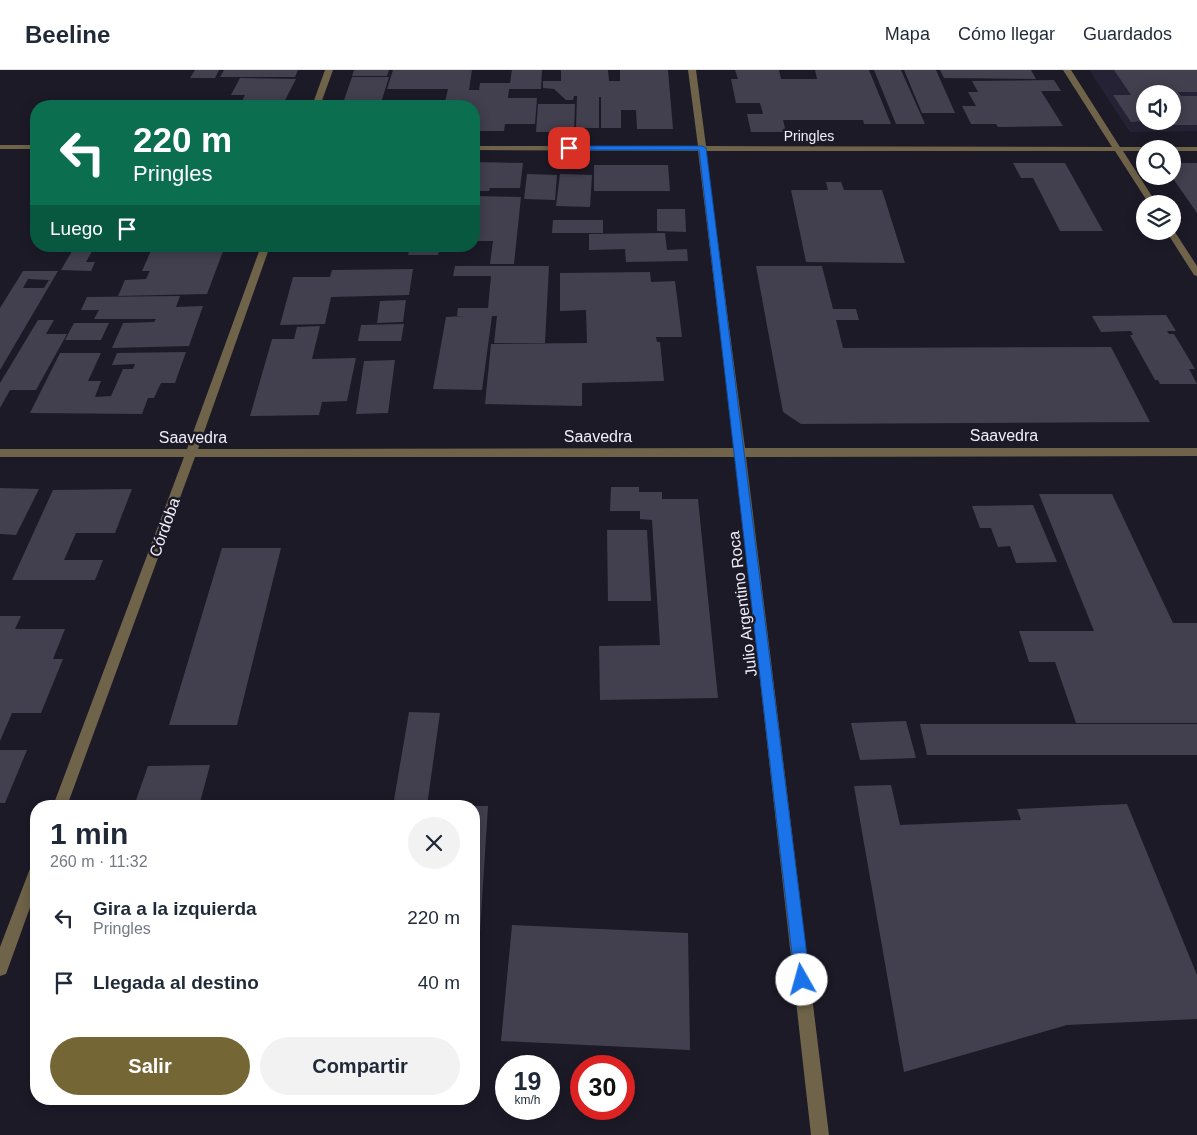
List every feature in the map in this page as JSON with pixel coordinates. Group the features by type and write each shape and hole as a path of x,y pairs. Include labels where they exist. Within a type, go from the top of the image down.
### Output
{"street":[{"path":"318,100 329,70"},
{"name":"Julio Argentino Roca","path":"692,70 740,451 820,1135"},
{"path":"1067,70 1147,195"},
{"path":"0,147 30,147"},
{"name":"Pringles","path":"480,148 1136,149"},
{"path":"1181,149 1197,149"},
{"path":"1176,240 1197,273"},
{"name":"Córdoba","path":"62,800 264,252"},
{"name":"Saavedra","path":"0,453 1197,452"},
{"path":"0,968 30,886"}],"shaded area":[{"path":"1089,70 1197,70 1197,131 1130,132"}],"building":[{"path":"195,70 219,70 215,78 190,78"},
{"path":"224,70 298,70 295,77 220,77"},
{"path":"354,70 389,70 387,76 352,76"},
{"path":"393,70 472,70 469,90 479,90 480,83 510,83 512,70 542,70 541,89 509,89 508,98 537,98 535,124 505,124 504,131 480,131 480,100 445,100 448,89 387,89"},
{"path":"561,70 608,70 609,81 620,81 620,70 668,70 673,129 637,129 636,110 621,110 621,128 601,128 601,97 599,97 599,128 576,128 577,96 574,96 573,100 566,100 554,89 543,88 543,81 561,81"},
{"path":"735,70 779,70 781,79 817,79 815,70 869,70 891,124 864,124 863,120 783,120 786,132 751,132 747,114 763,114 760,103 736,103 731,79 738,79"},
{"path":"874,70 901,70 925,124 896,124"},
{"path":"904,70 936,70 955,113 922,113"},
{"path":"940,70 1031,70 1036,79 944,78"},
{"path":"1114,70 1197,70 1197,92 1181,92 1181,85 1136,85 1136,122 1131,122 1113,95 1131,95"},
{"path":"352,77 389,77 382,100 344,100"},
{"path":"240,78 296,79 285,100 243,100 245,95 231,95"},
{"path":"1054,80 1061,91 1041,91 1063,126 998,127 996,124 971,124 962,106 976,106 968,92 978,92 972,81"},
{"path":"1181,96 1197,96 1197,125 1181,125"},
{"path":"538,104 575,104 574,132 536,132"},
{"path":"480,162 523,163 520,188 490,188 489,191 480,191"},
{"path":"1013,163 1065,163 1103,231 1060,231 1033,178 1021,178"},
{"path":"1181,163 1197,163 1197,213 1178,185 1181,185"},
{"path":"594,165 668,165 670,191 594,191"},
{"path":"527,174 557,175 555,200 524,199"},
{"path":"560,174 592,175 590,207 556,206"},
{"path":"826,182 841,182 844,190 882,190 905,263 806,262 791,190 828,190"},
{"path":"480,196 521,197 514,264 490,264 493,241 480,241"},
{"path":"657,209 685,209 686,232 657,231"},
{"path":"553,220 603,220 603,233 552,233"},
{"path":"665,233 667,250 687,249 688,261 626,262 625,249 589,250 589,234"},
{"path":"72,252 92,252 86,262 95,262 91,271 61,270"},
{"path":"150,252 223,252 207,294 118,296 125,280 146,279 150,271 142,271"},
{"path":"409,252 439,252 438,255 408,255"},
{"path":"455,266 549,266 545,343 494,343 497,316 492,316 482,390 433,389 446,317 465,316 457,316 458,308 488,308 491,276 453,276"},
{"path":"756,266 822,266 833,309 856,309 859,320 836,320 843,348 1111,347 1150,422 801,424 783,412"},
{"path":"413,269 409,295 331,297 325,324 280,325 293,277 330,277 332,270"},
{"path":"23,271 58,271 0,370 0,308","holes":["28,279 49,280 44,288 23,288"]},
{"path":"650,272 651,282 675,281 682,337 656,337 657,342 660,342 664,381 582,383 582,406 485,404 491,344 587,343 586,310 560,311 560,273"},
{"path":"180,296 176,307 203,306 189,346 112,348 123,323 154,322 156,319 94,319 99,310 81,310 87,297"},
{"path":"406,300 403,322 377,323 380,301"},
{"path":"1166,315 1176,331 1167,331 1169,334 1174,334 1195,369 1189,369 1197,384 1160,384 1158,380 1155,380 1130,335 1133,335 1131,331 1101,332 1092,316"},
{"path":"38,320 54,320 46,334 67,334 36,390 10,390 0,408 0,383"},
{"path":"74,323 109,323 101,340 65,340"},
{"path":"404,324 401,341 358,341 361,325"},
{"path":"320,326 312,359 356,358 347,401 322,402 319,415 250,416 272,339 294,339 297,327"},
{"path":"186,352 175,383 161,383 154,398 148,398 142,414 30,413 60,353 101,353 88,381 101,381 93,402 95,397 111,396 123,369 133,369 135,364 112,365 117,353"},
{"path":"395,360 388,413 356,414 364,361"},
{"path":"611,487 639,487 639,492 662,492 662,499 698,499 718,698 600,700 599,646 660,645 652,520 640,519 640,511 610,511"},
{"path":"0,488 39,489 16,535 0,534"},
{"path":"132,489 115,533 76,533 64,560 103,560 95,580 12,580 53,490"},
{"path":"1039,494 1112,494 1173,623 1197,623 1197,723 1076,723 1055,662 1029,662 1019,631 1094,631"},
{"path":"1033,505 1057,562 1016,563 1010,546 998,547 991,528 980,528 972,506"},
{"path":"607,530 647,530 651,601 608,601"},
{"path":"222,548 281,548 237,725 169,725"},
{"path":"0,616 21,616 15,629 65,629 53,659 63,659 41,713 12,713 0,741"},
{"path":"409,712 440,713 428,800 394,800"},
{"path":"906,721 916,758 860,760 851,723"},
{"path":"920,724 1197,724 1197,755 927,755"},
{"path":"0,750 27,750 5,803 0,803"},
{"path":"210,765 201,800 136,800 148,766"},
{"path":"891,785 900,825 1021,820 1017,809 1127,804 1197,975 1197,1019 1067,1025 904,1072 854,786"},
{"path":"480,806 488,806 480,932"},
{"path":"512,925 688,933 690,1050 501,1041"}],"route":[{"path":"569,148 702,148 802,980"}]}
